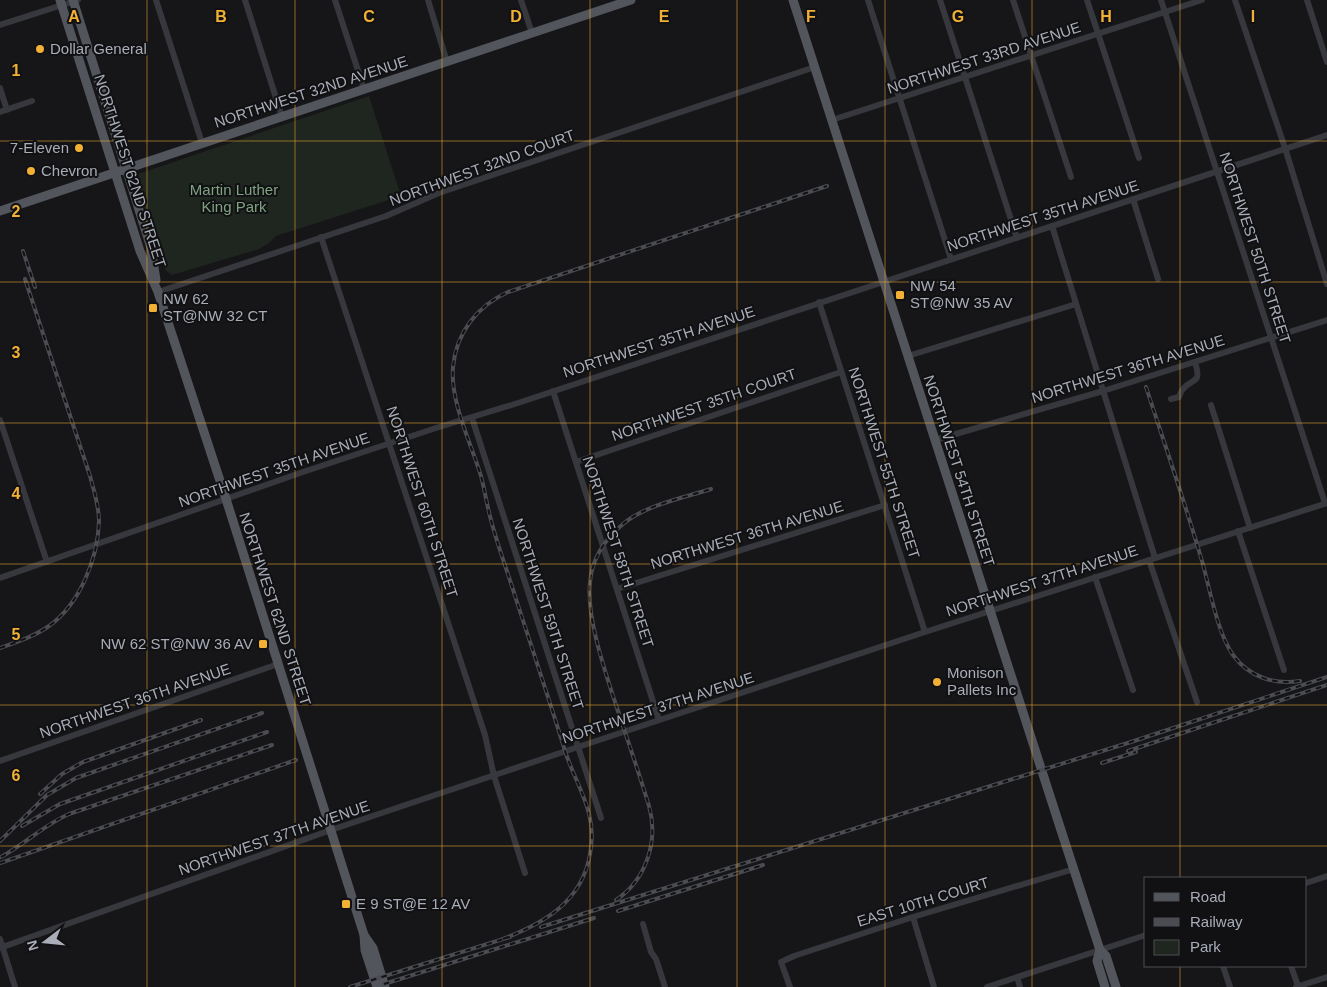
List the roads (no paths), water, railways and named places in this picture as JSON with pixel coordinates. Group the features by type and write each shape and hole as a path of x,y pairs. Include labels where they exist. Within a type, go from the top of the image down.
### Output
{"main road":[{"name":"NORTHWEST 32ND AVENUE","path":"0,211 202,142 447,62 532,33 610,3 631,0"},
{"name":"NORTHWEST 54TH STREET","path":"793,0 989,612 1100,950 1106,956 1116,987"},
{"name":"NORTHWEST 62ND STREET","path":"75,1 151,248 158,292"},
{"name":"NORTHWEST 62ND STREET","path":"61,3 140,251 158,292 226,499 364,935 373,948 378,981 385,987"},
{"name":"NORTHWEST 54TH STREET","path":"1100,950 1097,961 1105,987"}],"street":[{"path":"156,0 202,142"},
{"path":"245,0 282,117"},
{"path":"335,0 364,90"},
{"path":"428,0 447,62"},
{"path":"521,0 532,33"},
{"path":"868,0 951,259"},
{"path":"940,0 1017,238"},
{"path":"1013,0 1071,177"},
{"path":"1087,0 1139,158"},
{"name":"NORTHWEST 50TH STREET","path":"1161,0 1326,503"},
{"name":"NORTHWEST 33RD AVENUE","path":"832,120 1202,0"},
{"path":"1234,0 1285,148 1327,284"},
{"path":"1308,0 1327,62"},
{"path":"0,25 61,3 75,1"},
{"name":"NORTHWEST 32ND COURT","path":"158,292 386,216 439,193 815,67"},
{"path":"0,88 3,111 32,101"},
{"name":"NORTHWEST 35TH AVENUE","path":"0,578 390,443 472,418 1133,200 1216,170 1327,135"},
{"path":"1133,200 1158,279"},
{"path":"1052,226 1197,702"},
{"name":"NORTHWEST 60TH STREET","path":"322,237 485,735 494,776 525,873"},
{"name":"NORTHWEST 55TH STREET","path":"819,302 925,632"},
{"path":"908,356 1076,304"},
{"name":"NORTHWEST 36TH AVENUE","path":"935,440 1103,391 1327,320"},
{"path":"1171,399 1179,396 1183,388 1195,381 1198,374 1194,362"},
{"name":"NORTHWEST 35TH COURT","path":"576,462 840,372"},
{"name":"NORTHWEST 58TH STREET","path":"553,391 659,720"},
{"path":"1211,405 1250,528"},
{"name":"NORTHWEST 59TH STREET","path":"472,418 601,818"},
{"path":"0,420 47,562"},
{"name":"NORTHWEST 37TH AVENUE","path":"1,947 331,830 578,747 925,632 1326,503"},
{"name":"NORTHWEST 36TH AVENUE","path":"617,588 885,505"},
{"path":"1238,531 1284,670"},
{"path":"1095,577 1134,690"},
{"name":"NORTHWEST 36TH AVENUE","path":"0,762 278,664"},
{"name":"EAST 10TH COURT","path":"790,987 781,962 913,917 1074,869"},
{"path":"1307,883 1327,876"},
{"path":"913,917 934,987"},
{"path":"643,924 651,952 656,959 665,987"},
{"path":"987,987 1144,936"},
{"path":"0,939 15,987"},
{"path":"1223,967 1230,987"},
{"path":"1291,967 1297,987 1327,977"},
{"path":"1017,977 1020,987"}],"railway":[{"path":"503,939 533,926 570,898 586,871 592,840 591,826 586,802 566,754 500,550 481,476 458,408 453,380 453,367 459,343 470,322 478,313 508,292 827,186"},
{"path":"23,251 35,287"},
{"path":"0,648 26,639 44,630 70,606 91,565 98,535 99,521 90,476 25,279"},
{"path":"1146,387 1202,561 1218,623 1227,646 1239,663 1254,674 1281,682 1300,681"},
{"path":"616,900 635,882 648,859 651,846 652,819 594,629 590,596 593,565 605,543 616,530 632,517 653,507 711,489"},
{"path":"541,927 1131,742 1327,677"},
{"path":"1128,751 1327,685"},
{"path":"0,841 47,795 76,778 262,713"},
{"path":"40,794 62,774 83,762 201,720"},
{"path":"22,826 60,804 267,732"},
{"path":"1,857 69,814 272,745"},
{"path":"1102,763 1136,752"},
{"path":"0,863 296,760"},
{"path":"618,911 763,865"},
{"path":"384,984 594,918"},
{"path":"350,987 510,937"}],"place":[{"name":"Dollar General","path":"40,49"},
{"name":"7-Eleven","path":"79,148"},
{"name":"Chevron","path":"31,171"},
{"name":"NW 54 ST@NW 35 AV","path":"900,295"},
{"name":"NW 62 ST@NW 32 CT","path":"153,308"},
{"name":"NW 62 ST@NW 36 AV","path":"263,644"},
{"name":"Monison Pallets Inc","path":"937,682"},
{"name":"E 9 ST@E 12 AV","path":"346,904"}],"park label":[{"name":"Martin Luther King Park","path":"234,198"}]}
